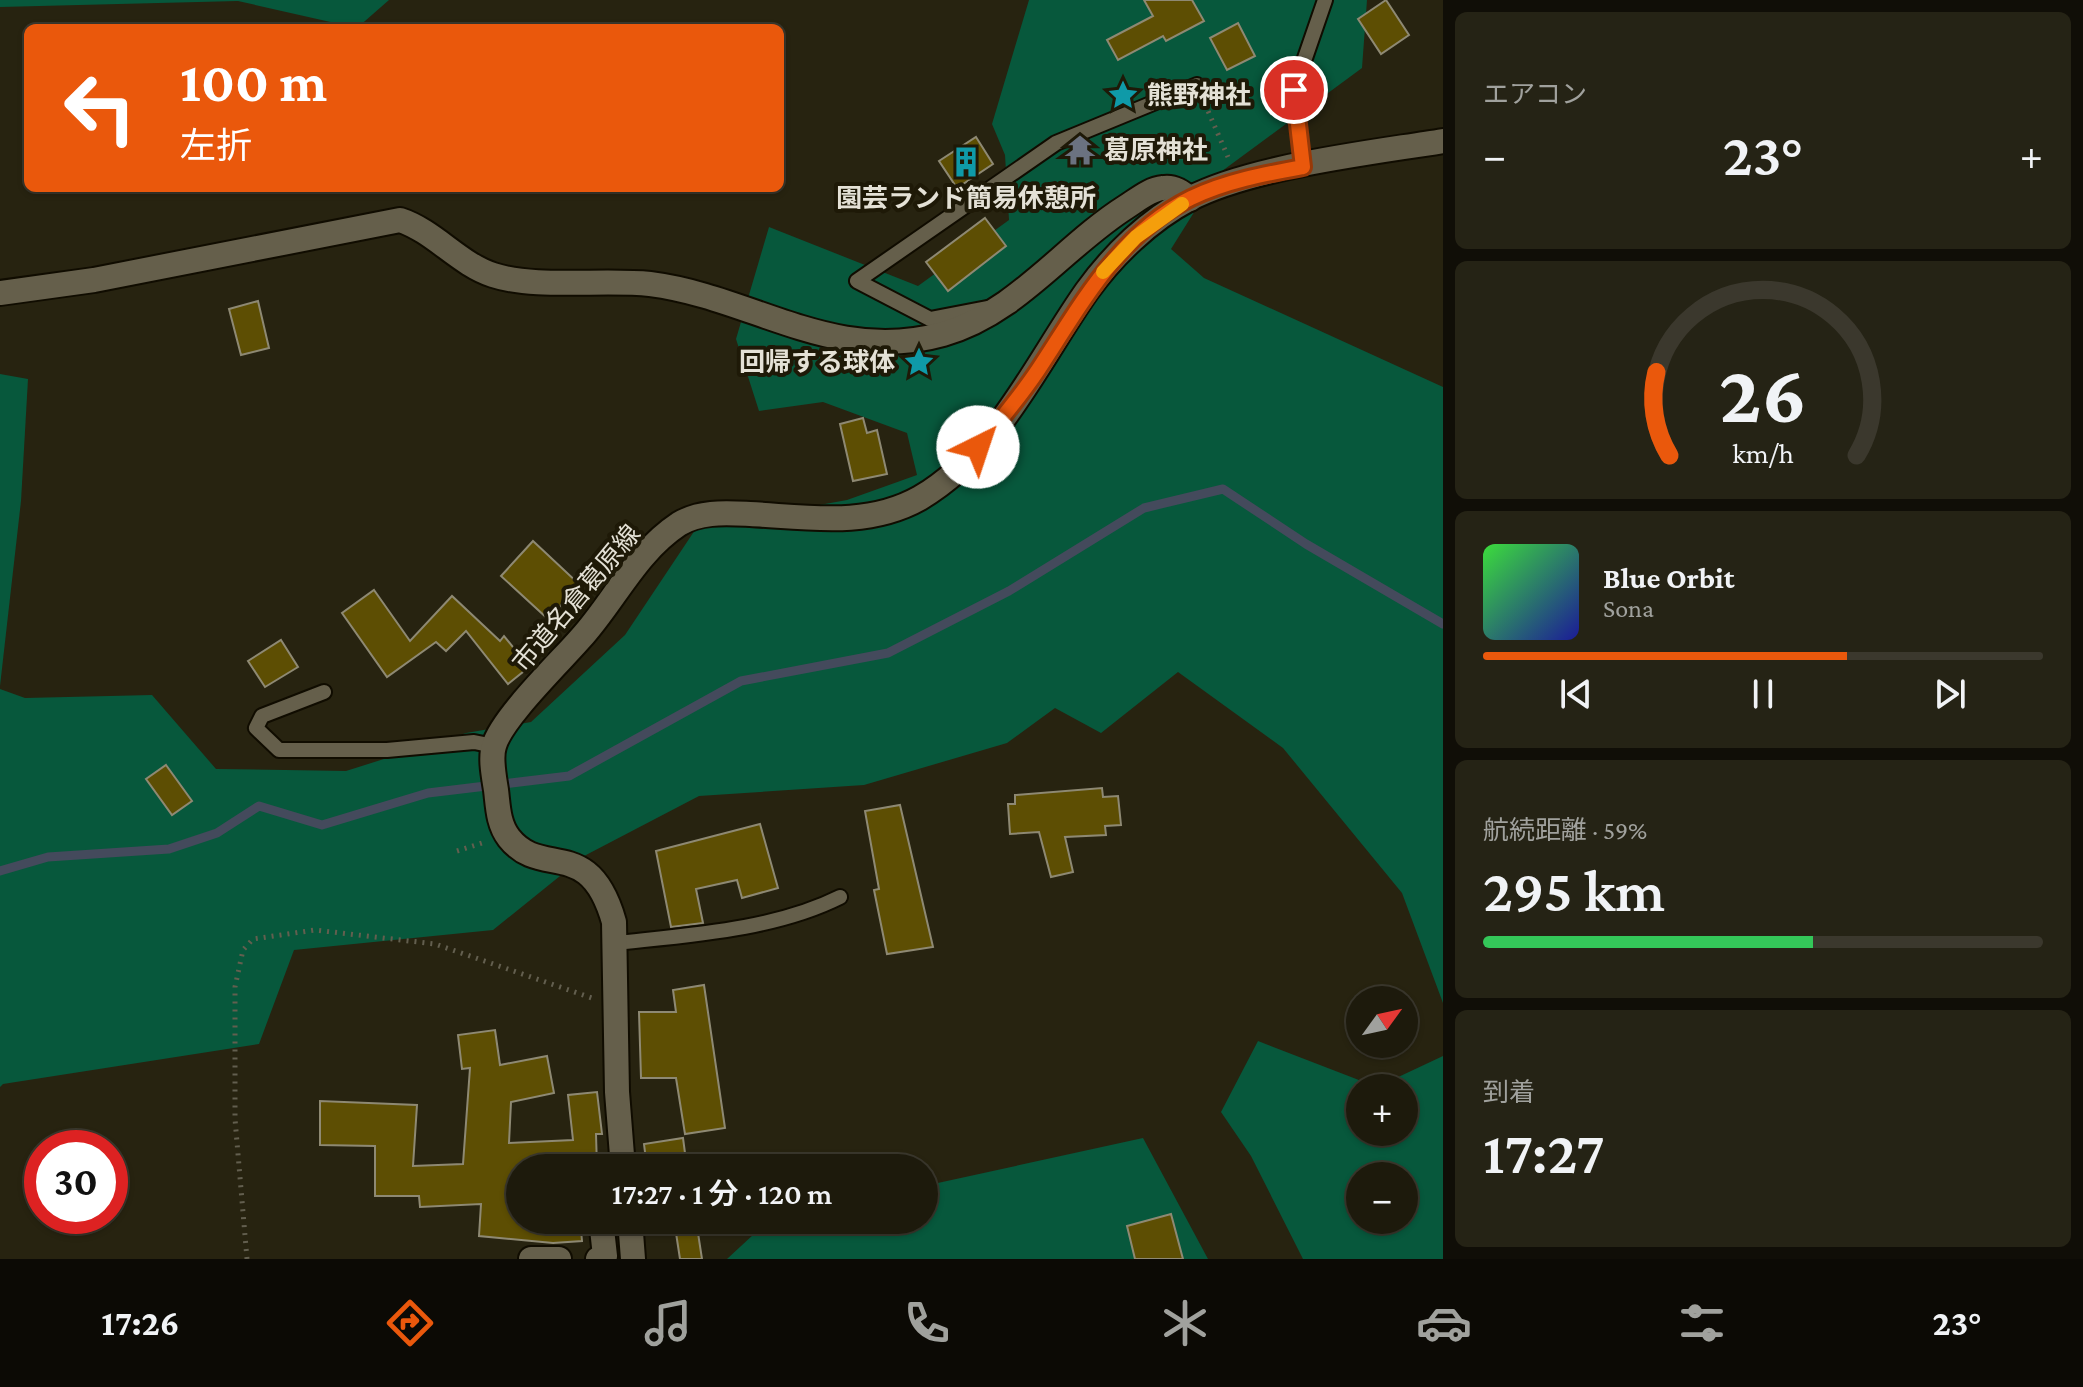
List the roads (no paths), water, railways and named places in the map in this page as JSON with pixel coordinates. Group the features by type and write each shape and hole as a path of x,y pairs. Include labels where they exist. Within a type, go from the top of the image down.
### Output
{"street":[{"name":"市道名倉葛原線","path":"494,746 512,717 591,628 636,563 680,524 698,516 724,513 876,517 923,496 969,456 1013,405 1087,290 1114,259 1145,230 1190,199 1238,181 1443,141"},
{"path":"0,293 94,280 400,220 422,230 492,275 517,280 652,285 826,337 883,342 929,337 965,326 1003,304 1115,214 1144,195 1164,187 1180,191 1190,199"},
{"path":"494,746 497,804 506,835 521,850 572,864 593,877 607,897 616,943 615,1006 622,1154"},
{"path":"598,1259 605,1256 603,1234"},
{"path":"631,1234 633,1259"},
{"path":"531,1259 559,1259"}],"lane":[{"path":"1303,167 1294,90 1325,0"},
{"path":"1003,304 930,319 857,281 1056,143 1197,85"},
{"path":"324,692 262,716 256,728 279,750 387,750 474,742 494,746"},
{"path":"616,943 692,935 770,920 820,907 840,897"}],"waterway":[{"path":"0,871 48,857 169,849 217,833 259,806 322,825 428,793 569,776 741,681 888,653 1009,591 1144,508 1223,489 1306,544 1443,624"}],"place":[{"name":"熊野神社","path":"1123,95"},
{"name":"葛原神社","path":"1080,150"},
{"name":"園芸ランド簡易休憩所","path":"966,162"},
{"name":"回帰する球体","path":"919,362"}]}
